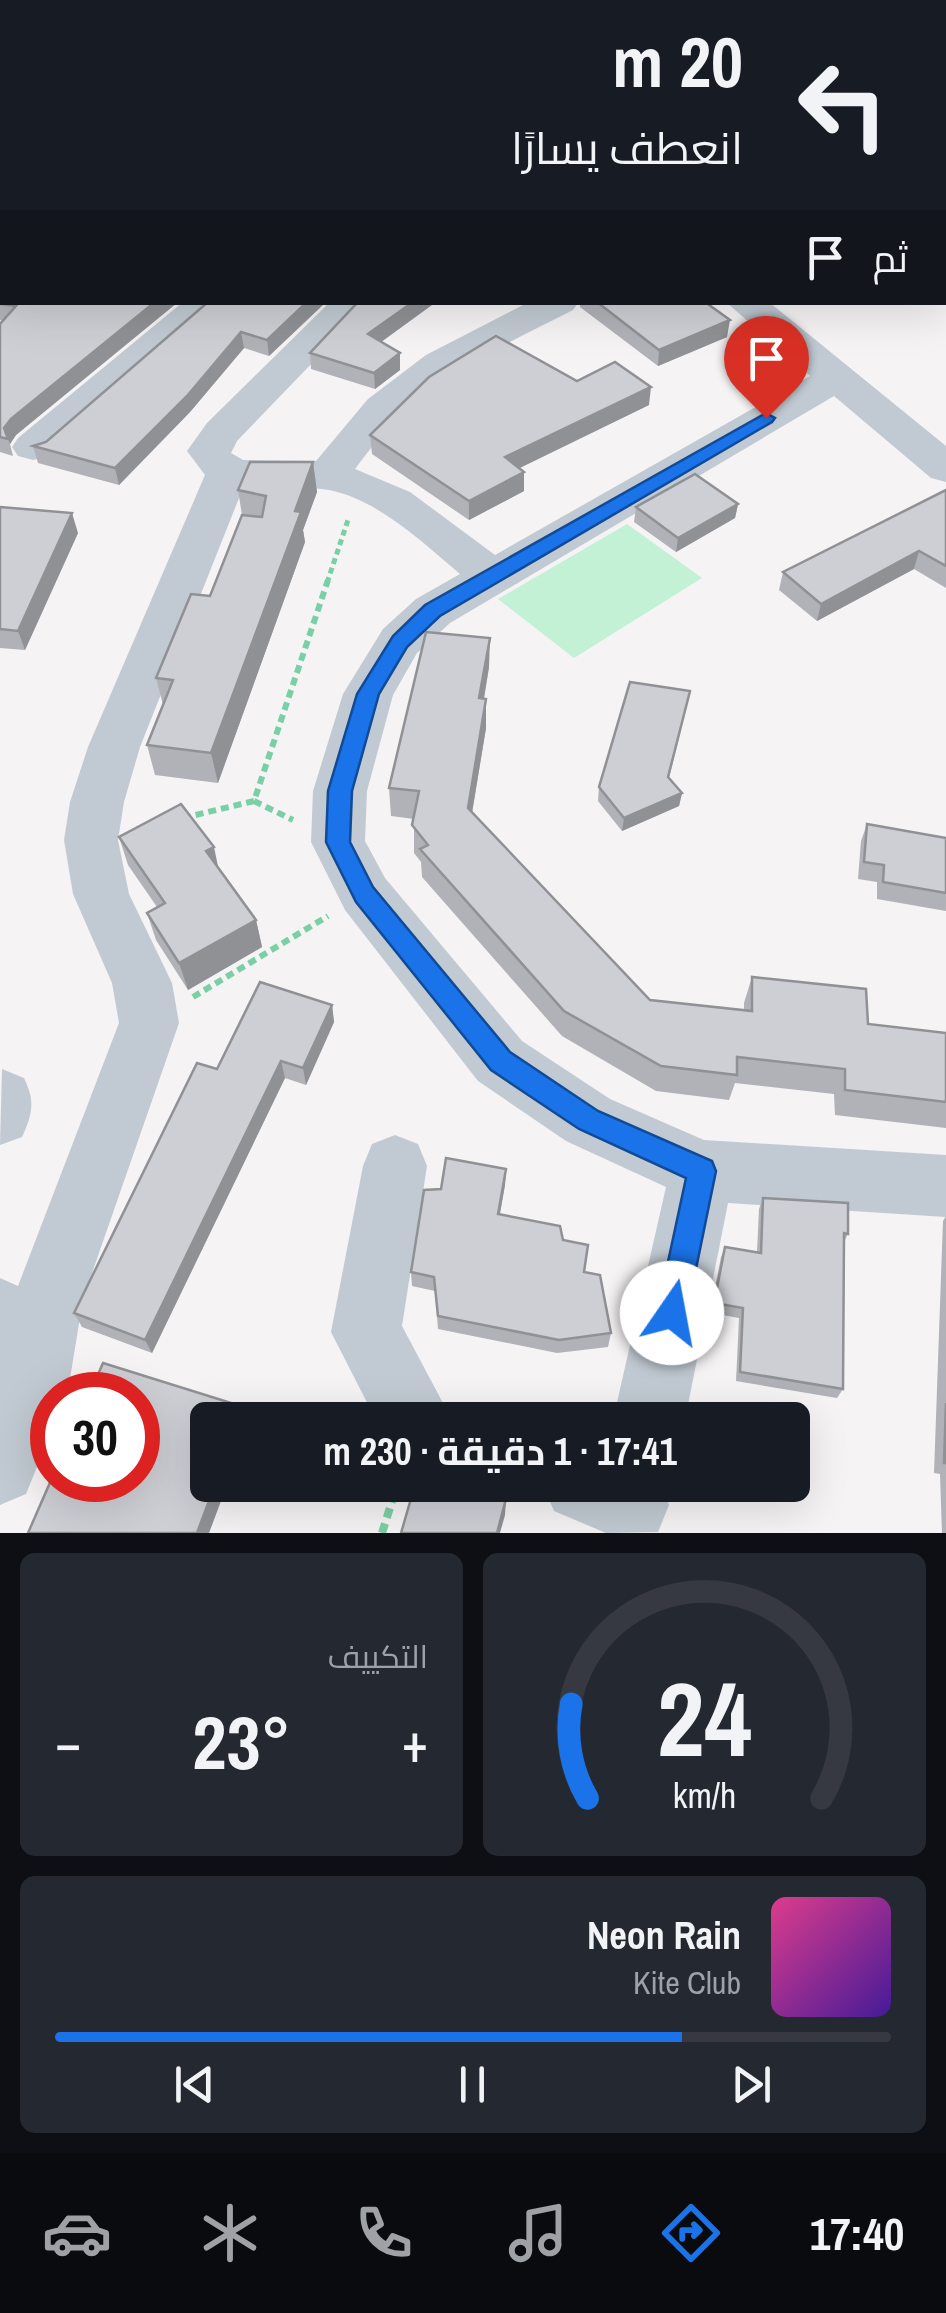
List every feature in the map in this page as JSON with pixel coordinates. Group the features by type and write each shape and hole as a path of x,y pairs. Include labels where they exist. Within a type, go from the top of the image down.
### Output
{"street":[{"path":"34,447 203,305"},
{"path":"349,305 222,432 208,451 212,462 227,473 347,480 439,533 490,574"},
{"path":"347,480 366,426 400,390 435,366 554,305"},
{"path":"749,305 946,468"},
{"path":"835,379 432,610 400,641 368,694 340,791 338,842 364,894 500,1061 588,1120 702,1171 946,1186"},
{"path":"35,1372 48,1299 148,1023 142,983 101,894 91,840 97,802 114,747 227,473"},
{"path":"396,1166 366,1332 406,1402"},
{"path":"653,1402 702,1171"},
{"path":"0,1312 30,1386"},
{"path":"0,1468 30,1396"}],"path":[{"path":"182,818 254,800 342,531 347,480"},
{"path":"148,1023 364,894"},
{"path":"382,1533 392,1502"}],"green space":[{"path":"627,524 702,578 574,658 498,599"}],"building":[{"path":"8,305 151,305 11,419 4,428 8,439 0,437 0,324 16,306"},
{"path":"205,305 304,305 267,340 241,332 187,396 115,468 33,446 46,442"},
{"path":"355,305 409,305 368,334 400,353 374,373 310,353"},
{"path":"601,305 709,305 730,320 659,350"},
{"path":"496,336 577,381 615,362 651,387 505,457 524,472 469,501 370,435 429,377"},
{"path":"250,462 313,462 295,511 301,512 211,753 147,745 173,680 156,678 191,594 210,596 242,515 262,517 266,496 238,490"},
{"path":"695,474 738,504 678,538 636,507"},
{"path":"946,490 946,566 919,551 821,604 783,572"},
{"path":"0,507 72,513 18,631 0,629"},
{"path":"426,632 490,638 479,698 486,699 468,808 650,1000 752,1011 752,977 866,989 868,1024 946,1033 946,1102 845,1090 845,1069 737,1057 737,1075 661,1066 564,1011 420,849 428,845 412,825 419,791 389,788"},
{"path":"630,682 690,691 668,777 682,793 624,818 599,787"},
{"path":"181,804 214,847 206,851 256,920 179,963 147,913 165,903 119,837"},
{"path":"867,824 946,838 946,893 883,882 884,865 864,862"},
{"path":"260,982 332,1005 303,1068 281,1061 145,1340 74,1313 197,1063 217,1069"},
{"path":"446,1158 506,1169 498,1214 560,1226 563,1240 588,1245 584,1272 600,1275 611,1333 559,1340 438,1316 434,1277 411,1272 424,1190 441,1189"},
{"path":"763,1198 848,1203 848,1234 844,1233 843,1389 740,1372 743,1308 714,1303 725,1247 761,1253"},
{"path":"103,1363 132,1372 99,1372"},
{"path":"160,1381 228,1402 190,1402 190,1502 209,1502 197,1533 28,1533 42,1502 160,1502"},
{"path":"410,1502 505,1502 497,1533 401,1533"}],"route":[{"path":"672,1313 702,1171 588,1120 500,1061 364,894 338,842 340,791 368,694 400,641 432,610 766,418"}]}
